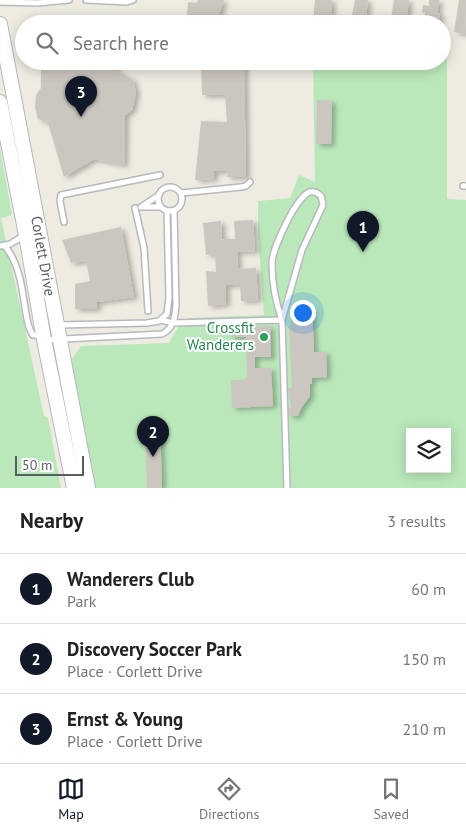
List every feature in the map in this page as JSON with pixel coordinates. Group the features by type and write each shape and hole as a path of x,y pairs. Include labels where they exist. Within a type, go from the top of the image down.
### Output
{"main road":[{"name":"Corlett Drive","path":"0,24 88,488"},
{"name":"Corlett Drive","path":"0,102 26,235 41,334 74,488"}],"lane":[{"path":"0,2 38,3 70,0"},
{"path":"86,0 127,2 133,0"},
{"path":"64,222 60,201 61,195 160,175"},
{"path":"181,193 241,187 246,186 250,182"},
{"path":"168,187 177,188 181,193 181,205 171,211 161,207 141,207 159,195 163,189 168,187"},
{"path":"282,320 275,300 273,286 272,262 274,251 285,225 304,196 315,192 321,196 323,205 302,250 282,320 286,488"},
{"path":"159,195 158,200 161,207"},
{"path":"135,208 144,248 148,311"},
{"path":"159,320 167,314 171,211"},
{"path":"2,246 12,253 21,283 32,334 41,334 59,340 155,335 167,332 173,323 176,297 171,211"},
{"path":"2,246 26,235"},
{"path":"41,334 56,325 147,323 162,319 173,323 282,320"}],"green space":[{"path":"313,70 447,70 447,199 466,200 466,488 95,488 69,363 81,346 169,343 179,325 189,318 264,315 258,235 258,201 290,198 299,175 315,182"},
{"path":"0,148 12,215 1,218 44,416 48,418 61,488 0,488"}],"building":[{"path":"198,0 224,0 219,15 187,15 188,2 197,3"},
{"path":"315,0 332,0 331,15 314,15"},
{"path":"355,0 368,0 366,15 352,15"},
{"path":"394,0 409,0 407,15 392,15"},
{"path":"429,0 439,0 437,13 440,13 440,15 425,15 425,13 422,12 423,5 429,6"},
{"path":"459,0 466,0 465,34 454,32"},
{"path":"41,70 117,70 133,80 136,93 132,110 125,115 124,165 94,159 64,177 48,123 38,119 35,108 36,95 41,88"},
{"path":"201,70 244,70 246,177 227,177 228,171 214,171 214,179 195,180 201,121 227,122 225,95 202,95"},
{"path":"317,100 332,101 331,144 316,144"},
{"path":"253,220 255,251 237,252 238,269 256,268 258,300 241,301 240,284 226,285 226,304 208,306 206,271 216,272 215,254 206,255 203,223 221,221 222,239 235,239 234,221"},
{"path":"121,227 134,297 97,302 97,309 75,309 75,284 90,281 86,261 71,263 62,240"},
{"path":"312,307 314,352 326,352 327,377 312,378 310,396 301,408 298,416 289,416 288,408 291,407 288,388 292,388 289,327 291,326 291,308"},
{"path":"270,326 271,357 255,357 255,368 271,368 273,406 232,408 231,380 244,380 247,377 246,337 231,337 230,328"},
{"path":"160,423 162,488 147,488 145,425"}],"place":[{"name":"Ernst & Young","path":"81,117"},
{"name":"Wanderers Club","path":"363,252"},
{"name":"Crossfit Wanderers","path":"264,337"},
{"name":"Discovery Soccer Park","path":"153,457"}]}
